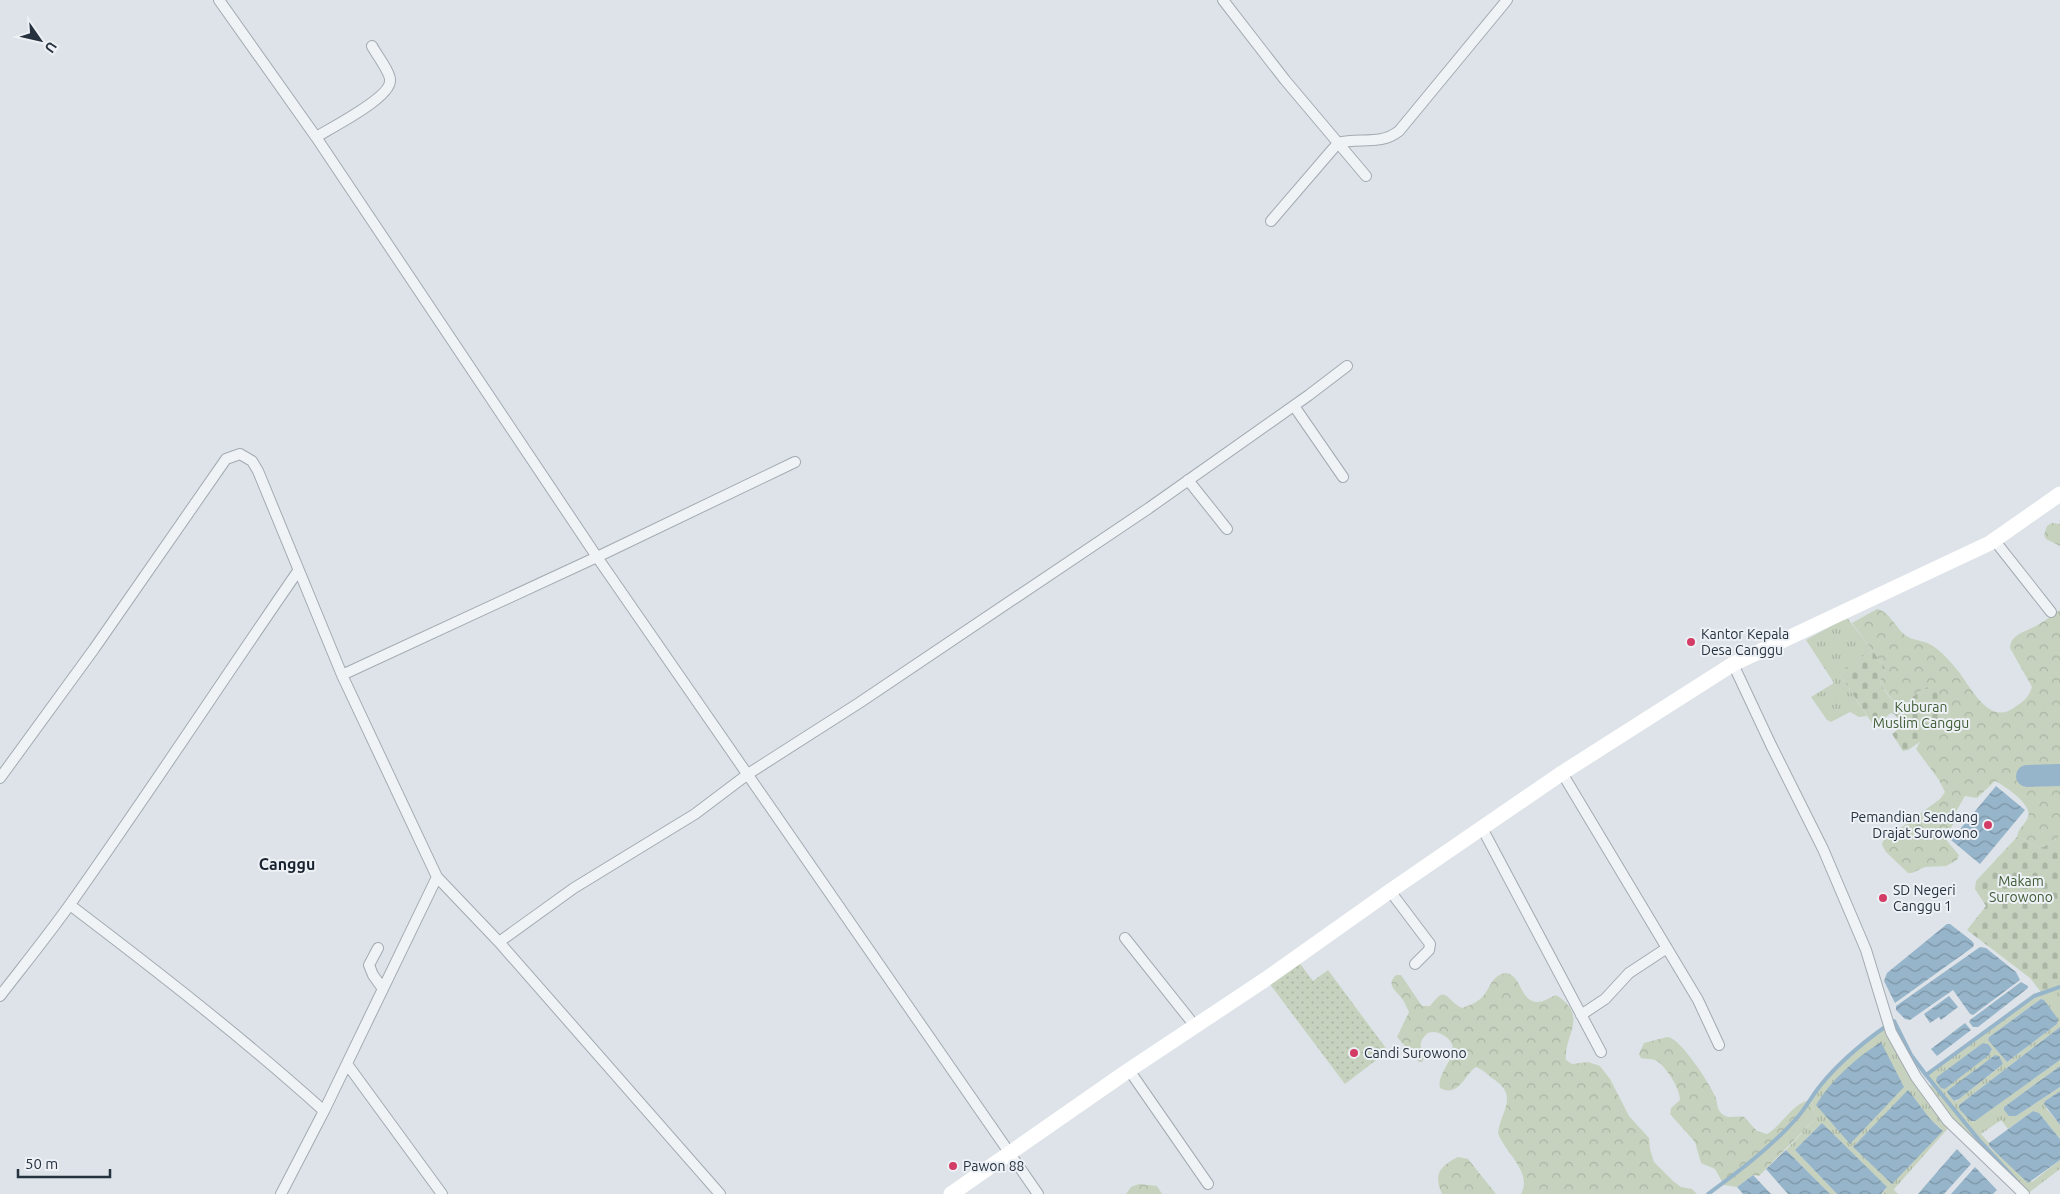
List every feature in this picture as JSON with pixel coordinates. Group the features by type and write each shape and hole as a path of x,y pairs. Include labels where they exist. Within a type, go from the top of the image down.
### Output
{"street":[{"path":"219,0 316,137 597,557 1038,1194"},
{"path":"1223,0 1285,80 1366,176"},
{"path":"1271,221 1338,143 1350,140 1380,141 1399,131 1507,0"},
{"path":"316,137 379,97 388,88 390,82 389,75 372,46"},
{"path":"498,942 574,888 695,814 748,774 983,620 1188,480 1294,406 1347,366"},
{"path":"1294,406 1343,477"},
{"path":"0,778 94,649 226,458 240,454 252,461 258,470 342,675 437,877 498,942 720,1194"},
{"path":"342,675 597,557 794,462"},
{"path":"1188,480 1227,529"},
{"path":"951,1194 1128,1070 1195,1026 1562,773 1733,664 1994,540 2060,494"},
{"path":"1994,540 2051,612"},
{"path":"0,996 70,904 180,746 216,689 298,571"},
{"path":"1733,664 1823,849 1866,950 1889,1027 1916,1078 1948,1121 2024,1194"},
{"path":"1562,773 1698,1000 1719,1044"},
{"path":"1482,828 1601,1052"},
{"path":"281,1194 324,1111 437,877"},
{"path":"1390,891 1430,944 1429,950 1415,964"},
{"path":"70,904 155,969 280,1071 324,1111"},
{"path":"1125,938 1195,1026"},
{"path":"378,948 370,962 370,968 383,989"},
{"path":"1581,1015 1605,999 1614,987 1629,973 1667,948"},
{"path":"347,1064 442,1194"},
{"path":"1128,1070 1208,1184"}],"green space":[{"path":"2052,523 2060,524 2060,546 2046,539 2044,535 2047,526"},
{"path":"1877,609 1889,616 1905,635 1930,644 1940,651 1982,703 1989,709 1997,712 2006,712 2018,705 2031,691 2032,687 2010,648 2011,643 2016,636 2036,626 2060,610 2060,836 2041,849 2017,837 2028,817 2028,812 2017,796 1995,781 1977,798 1965,796 1954,815 1956,820 1946,835 1947,841 1959,855 1957,860 1946,866 1925,867 1908,873 1886,852 1882,845 1883,841 1940,799 1945,792 1939,780 1916,749 1921,740 1949,722 1927,687 1900,705 1886,691 1880,680 1885,668 1852,623"},
{"path":"1848,619 1872,650 1841,672 1840,675 1867,716 1859,717 1850,712 1831,722 1827,720 1811,697 1834,683 1806,640 1842,620"},
{"name":"Kuburan Muslim Canggu","path":"1872,650 1885,668 1880,680 1885,691 1894,701 1900,705 1927,687 1933,688 1952,715 1949,722 1908,750 1903,751 1892,734 1902,726 1902,722 1891,713 1876,725 1872,723 1840,675 1840,672"},
{"name":"Makam Surowono","path":"2060,836 2060,987 2051,991 2041,992 2030,978 1967,930 1986,906 1975,889 1976,881 2017,837 2041,849"},
{"path":"1295,957 1313,981 1328,970 1388,1051 1345,1084 1266,979"},
{"path":"1505,973 1515,978 1524,994 1532,1001 1540,1002 1556,995 1566,1003 1571,1011 1573,1026 1566,1051 1566,1060 1572,1064 1588,1062 1600,1066 1610,1079 1629,1116 1649,1138 1654,1162 1681,1187 1692,1189 1697,1194 1521,1194 1524,1186 1521,1170 1498,1133 1507,1104 1505,1091 1482,1070 1476,1067 1457,1088 1447,1090 1440,1088 1442,1074 1452,1054 1453,1047 1450,1041 1443,1035 1434,1032 1428,1033 1421,1042 1424,1058 1422,1062 1419,1062 1397,1037 1409,1012 1392,985 1396,975 1401,975 1422,1006 1430,1006 1443,994 1462,1008 1479,1000 1495,978"},
{"path":"2060,987 2060,1027 1959,1105 1973,1122 2060,1060 2060,1066 2004,1107 2016,1116 2060,1087 2060,1091 2045,1101 2046,1108 2060,1125 2060,1139 2039,1113 2033,1111 2008,1129 2001,1120 1981,1134 1989,1143 1989,1147 2032,1182 2060,1160 2060,1169 2027,1194 1951,1125 1895,1188 1894,1190 1898,1194 1881,1194 1887,1188 1822,1123 1795,1150 1837,1194 1830,1194 1786,1150 1814,1120 1814,1109 1809,1100 1817,1089 1845,1059 1888,1025 1925,1090 1933,1084 1926,1075 2034,996","holes":["2041,999 2044,1000 2057,1019 2057,1024 2007,1062 1988,1040 1989,1037","1986,1043 1992,1049 1991,1052 1945,1089","2001,1066 1956,1101 1947,1093","1908,1091 1931,1120 1943,1131 1853,1147"]},
{"path":"1667,1037 1679,1044 1694,1062 1712,1090 1719,1110 1725,1116 1744,1117 1757,1131 1767,1134 1792,1110 1809,1100 1814,1110 1814,1120 1759,1176 1753,1175 1737,1187 1724,1185 1715,1169 1701,1163 1695,1142 1670,1114 1671,1108 1680,1100 1678,1090 1665,1068 1657,1061 1641,1058 1639,1054 1644,1043"},
{"path":"1458,1157 1468,1159 1496,1194 1442,1194 1438,1181 1440,1171"},
{"path":"1139,1184 1157,1186 1162,1194 1126,1194 1131,1187"}],"water":[{"name":"Pemandian Sendang Drajat Surowono","path":"1996,786 2025,810 1980,864 1951,840"},
{"path":"1947,924 1950,924 1972,941 1973,947 1895,1003 1884,981 1887,973"},
{"path":"1980,947 1986,948 2016,972 2020,980 1973,1015 1970,1014 1953,990 1910,1020 1905,1019 1896,1010 1896,1006"},
{"path":"2021,982 2028,986 2028,988 1978,1027 1973,1027 1969,1022 1970,1020"},
{"path":"1949,996 1958,1007 1941,1020 1939,1017 1930,1023 1924,1014"},
{"path":"2041,999 2044,1000 2058,1019 2057,1024 2007,1062 1988,1040 1989,1037"},
{"path":"1965,1023 1971,1030 1937,1056 1931,1049"},
{"path":"2060,1027 2060,1060 1975,1121 1971,1121 1960,1110 1959,1105"},
{"path":"1881,1042 1904,1087 1850,1144 1816,1105 1845,1070"},
{"path":"1983,1043 1988,1044 1992,1049 1989,1055 1945,1089 1941,1088 1936,1081 1937,1077"},
{"path":"1995,1055 1999,1056 2003,1064 1954,1101 1947,1091"},
{"path":"2060,1066 2060,1087 2016,1116 2009,1116 2004,1107"},
{"path":"1908,1090 1931,1120 1943,1131 1892,1184 1853,1147"},
{"path":"2060,1091 2060,1125 2044,1104 2045,1101"},
{"path":"2033,1111 2039,1113 2060,1139 2060,1160 2028,1183 1989,1146 1989,1143"},
{"path":"1822,1123 1887,1187 1881,1194 1837,1194 1795,1150"},
{"path":"1957,1149 1971,1164 1944,1194 1918,1194"},
{"path":"1786,1150 1830,1194 1788,1194 1766,1169"},
{"path":"1975,1167 1997,1190 1993,1194 1951,1194"},
{"path":"1753,1175 1771,1194 1743,1194 1737,1187"}],"waterway":[{"path":"2027,776 2060,775"},
{"path":"1926,1075 2034,996 2060,987"},
{"path":"1708,1194 1775,1140 1799,1116 1820,1086 1836,1068 1864,1043 1894,1021 1911,1055 1926,1075 1979,1140 2016,1180"}],"place":[{"name":"Kantor Kepala Desa Canggu","path":"1691,642"},
{"name":"Pemandian Sendang Drajat Surowono","path":"1988,825"},
{"name":"SD Negeri Canggu 1","path":"1883,898"},
{"name":"Candi Surowono","path":"1354,1053"},
{"name":"Pawon 88","path":"953,1166"}],"district":[{"name":"Canggu","path":"287,864"}]}
